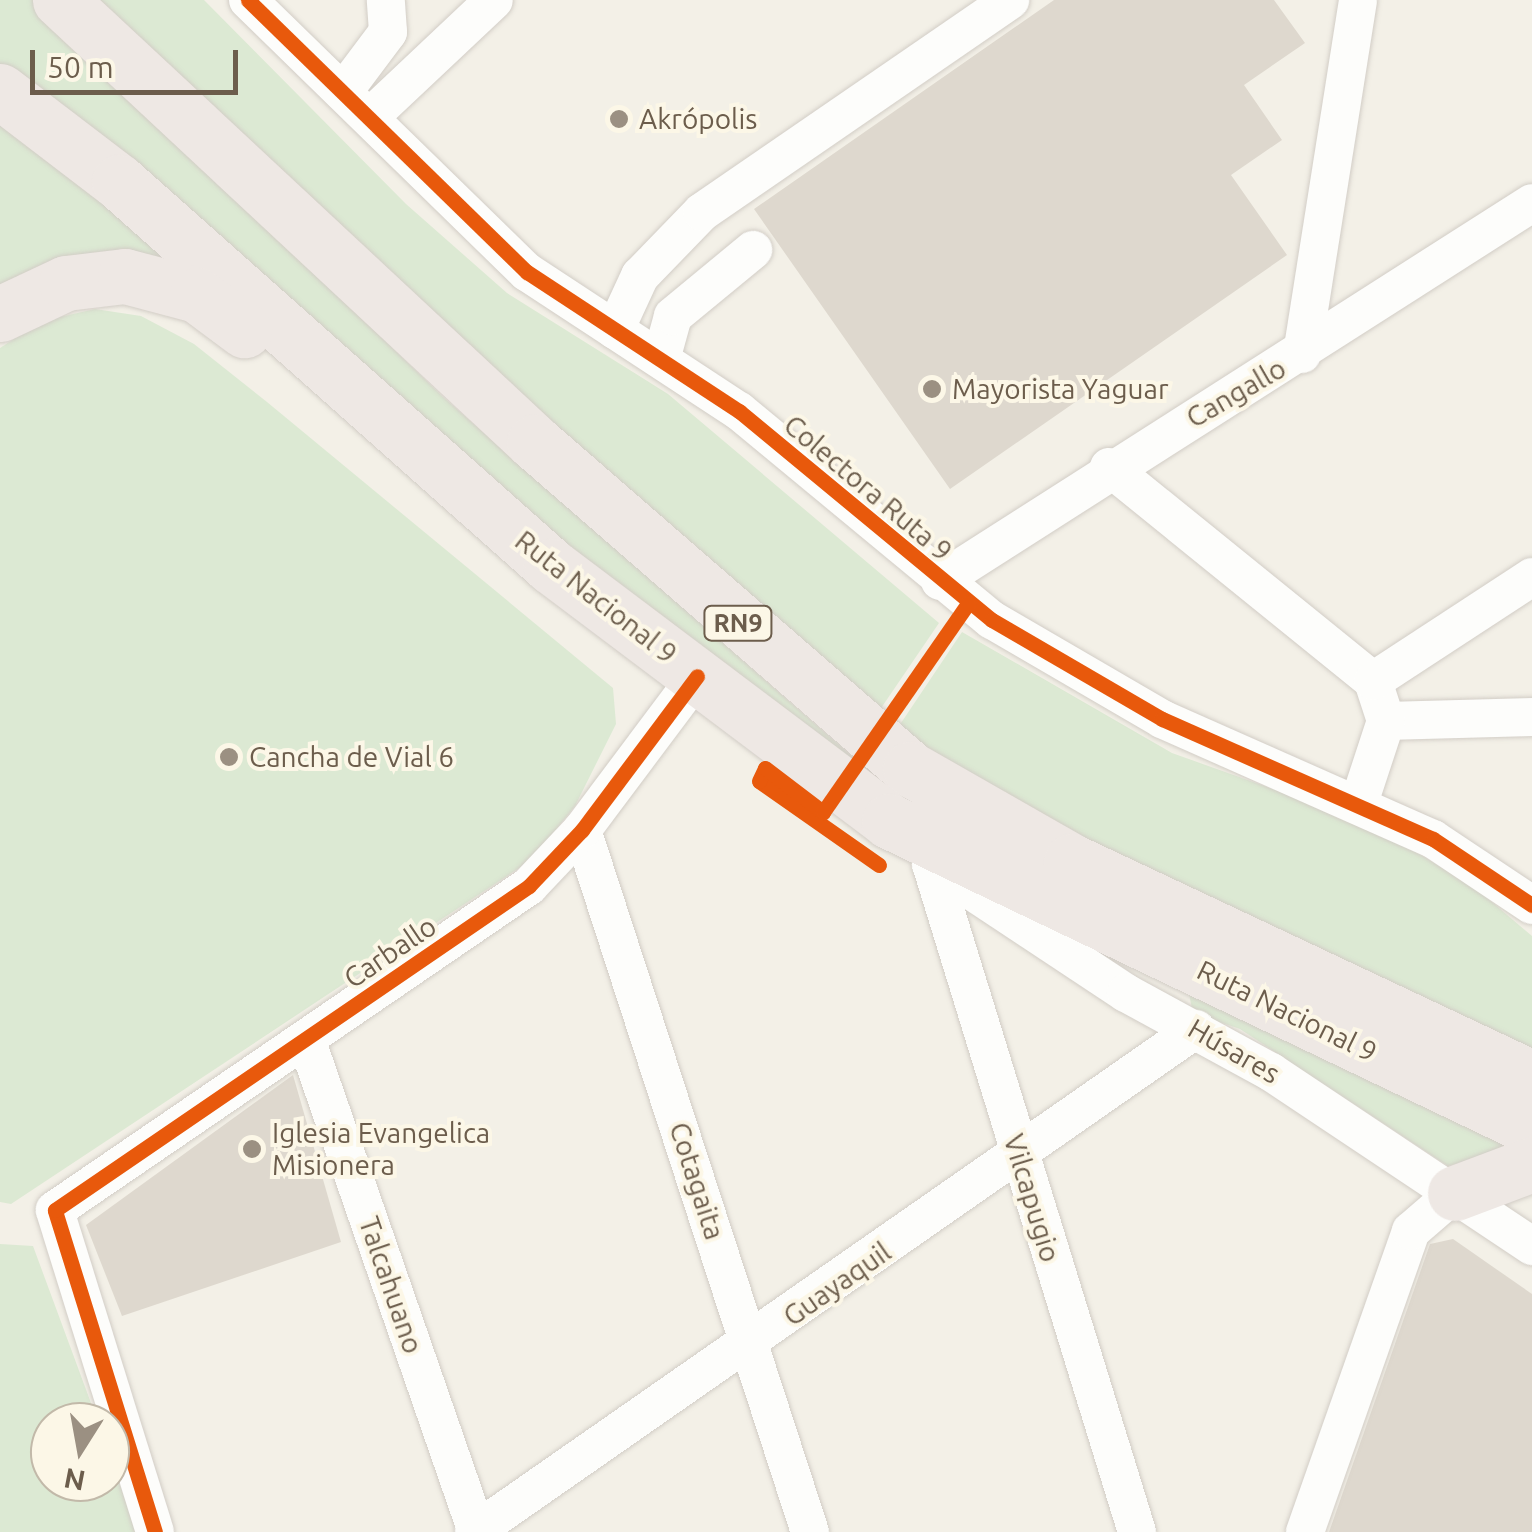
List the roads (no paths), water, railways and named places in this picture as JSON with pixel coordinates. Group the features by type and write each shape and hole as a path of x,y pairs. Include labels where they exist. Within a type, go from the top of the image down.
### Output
{"highway":[{"name":"Ruta Nacional 9","path":"60,0 548,455 910,769 1071,861 1532,1078"},
{"name":"Ruta Nacional 9","path":"0,91 133,194 551,566 889,821 1532,1128"},
{"path":"0,314 36,293 96,276 152,278 198,295 438,498 490,537 551,566"},
{"path":"1455,1193 1532,1164"}],"street":[{"name":"Colectora Ruta 9","path":"248,0 356,104 474,228 615,330 662,356 940,581 1090,683 1359,804 1487,869 1532,904"},
{"path":"356,104 388,32 386,0"},
{"path":"356,104 494,0"},
{"path":"615,330 640,276 702,212 1010,0"},
{"path":"1302,354 1358,0"},
{"name":"Cangallo","path":"940,581 1109,467 1302,354 1532,203"},
{"path":"662,356 673,316 754,250"},
{"path":"1109,467 1373,680 1386,721 1359,804"},
{"path":"1373,680 1532,577"},
{"name":"Carballo","path":"155,1532 55,1210 515,898 582,830 697,676"},
{"path":"1386,721 1532,717"},
{"name":"Húsares","path":"889,821 931,864 1126,993 1196,1029 1532,1246"},
{"name":"Cotagaita","path":"582,830 810,1532"},
{"name":"Vilcapugio","path":"931,864 1137,1532"},
{"name":"Guayaquil","path":"476,1532 751,1344 1196,1029"},
{"name":"Talcahuano","path":"306,1038 476,1532"},
{"path":"1305,1532 1411,1230 1455,1193"}],"place":[{"name":"Akrópolis","path":"619,119"},
{"name":"Mayorista Yaguar","path":"932,389"},
{"name":"Cancha de Vial 6","path":"229,757"},
{"name":"Iglesia Evangelica Misionera","path":"252,1149"}]}
